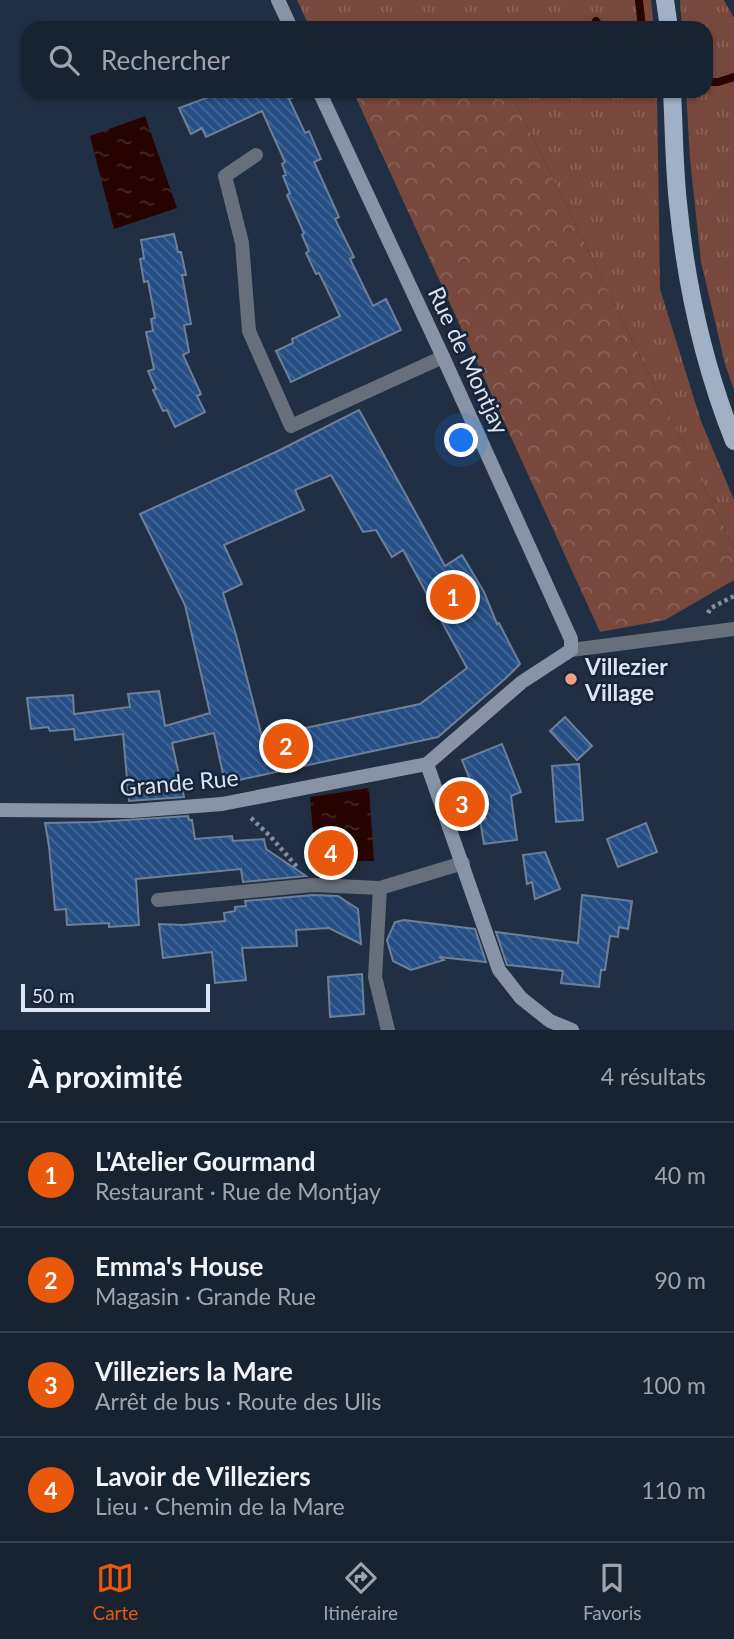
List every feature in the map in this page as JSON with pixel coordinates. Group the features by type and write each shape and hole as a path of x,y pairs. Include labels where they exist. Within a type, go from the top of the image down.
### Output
{"main road":[{"path":"665,0 667,21"},
{"path":"672,98 678,203 692,303 718,402 734,441"}],"street":[{"path":"278,0 287,21"},
{"name":"Rue de Montjay","path":"322,98 571,639 571,650"},
{"path":"256,155 225,176 242,243 249,331 291,426 443,357"},
{"path":"571,650 734,629"},
{"name":"Grande Rue","path":"0,810 132,811 222,804 427,764 523,682 571,650"},
{"path":"427,764 499,970 521,998 550,1021 572,1030"},
{"path":"158,900 313,885 380,888 463,863"},
{"path":"380,888 375,977 388,1030"}],"path":[{"path":"222,804 248,815 313,885"}],"green space":[{"path":"297,0 651,0 653,21 307,21"},
{"path":"680,0 724,0 734,18 734,390 725,364 701,262 686,98 713,98 713,21 682,21"},
{"path":"356,98 513,98 734,548 734,580 665,620 600,632"},
{"path":"513,98 657,98 660,289 701,421 734,500 734,548"}],"water":[{"path":"145,116 177,208 114,229 90,136"},
{"path":"369,788 374,861 348,861 347,845 314,846 310,797"}],"building":[{"path":"206,98 291,98 289,99 305,133 309,131 321,159 314,162 339,217 335,219 354,257 350,259 373,306 386,299 401,330 291,382 276,351 293,343 292,339 340,316 306,253 309,251 302,235 304,233 287,195 290,193 283,176 286,175 282,164 285,162 262,111 206,137 202,128 191,134 179,108"},
{"path":"174,234 186,275 182,275 191,324 184,325 189,352 183,355 201,394 197,396 205,412 175,427 167,410 163,411 148,371 154,369 146,332 153,331 151,319 155,318 148,281 144,282 140,259 144,258 141,240"},
{"path":"359,410 445,566 462,555 520,664 438,737 225,783 214,733 172,743 184,797 129,801 123,734 75,740 74,729 31,729 27,698 73,695 74,714 130,707 128,694 159,691 165,726 210,713 185,605 140,514 278,451","holes":["331,475 363,532 376,530 392,557 403,550 467,668 420,704 262,737 223,593 242,584 224,545 304,510 295,490"]},
{"path":"565,717 592,746 577,760 550,731"},
{"path":"502,744 521,792 511,796 517,840 484,844 480,820 486,819 462,760"},
{"path":"579,764 583,820 556,822 552,766"},
{"path":"188,816 189,820 192,820 195,839 232,836 233,841 264,839 266,849 306,876 243,882 241,869 136,879 139,925 67,925 66,909 55,910 45,823"},
{"path":"646,823 657,852 618,867 607,839"},
{"path":"545,852 560,889 535,899 532,882 527,884 523,855"},
{"path":"313,895 338,896 358,909 361,944 329,928 296,930 297,946 242,948 246,980 215,983 212,952 163,958 159,924 225,921 224,913 235,911 235,907 246,906 245,901"},
{"path":"582,895 632,901 628,929 619,927 618,937 610,936 605,970 601,970 599,987 561,983 563,971 507,965 496,932 578,943"},
{"path":"404,920 475,929 486,962 439,957 444,960 411,970 393,961 387,940 395,922"},
{"path":"362,974 364,1014 330,1017 328,977"}],"waterway":[{"path":"639,0 641,21"},
{"path":"713,82 734,77"}],"place":[{"name":"L'Atelier Gourmand","path":"453,597"},
{"name":"Villezier Village","path":"571,679"},
{"name":"Emma's House","path":"286,746"},
{"name":"Villeziers la Mare","path":"462,804"},
{"name":"Lavoir de Villeziers","path":"331,853"}]}
